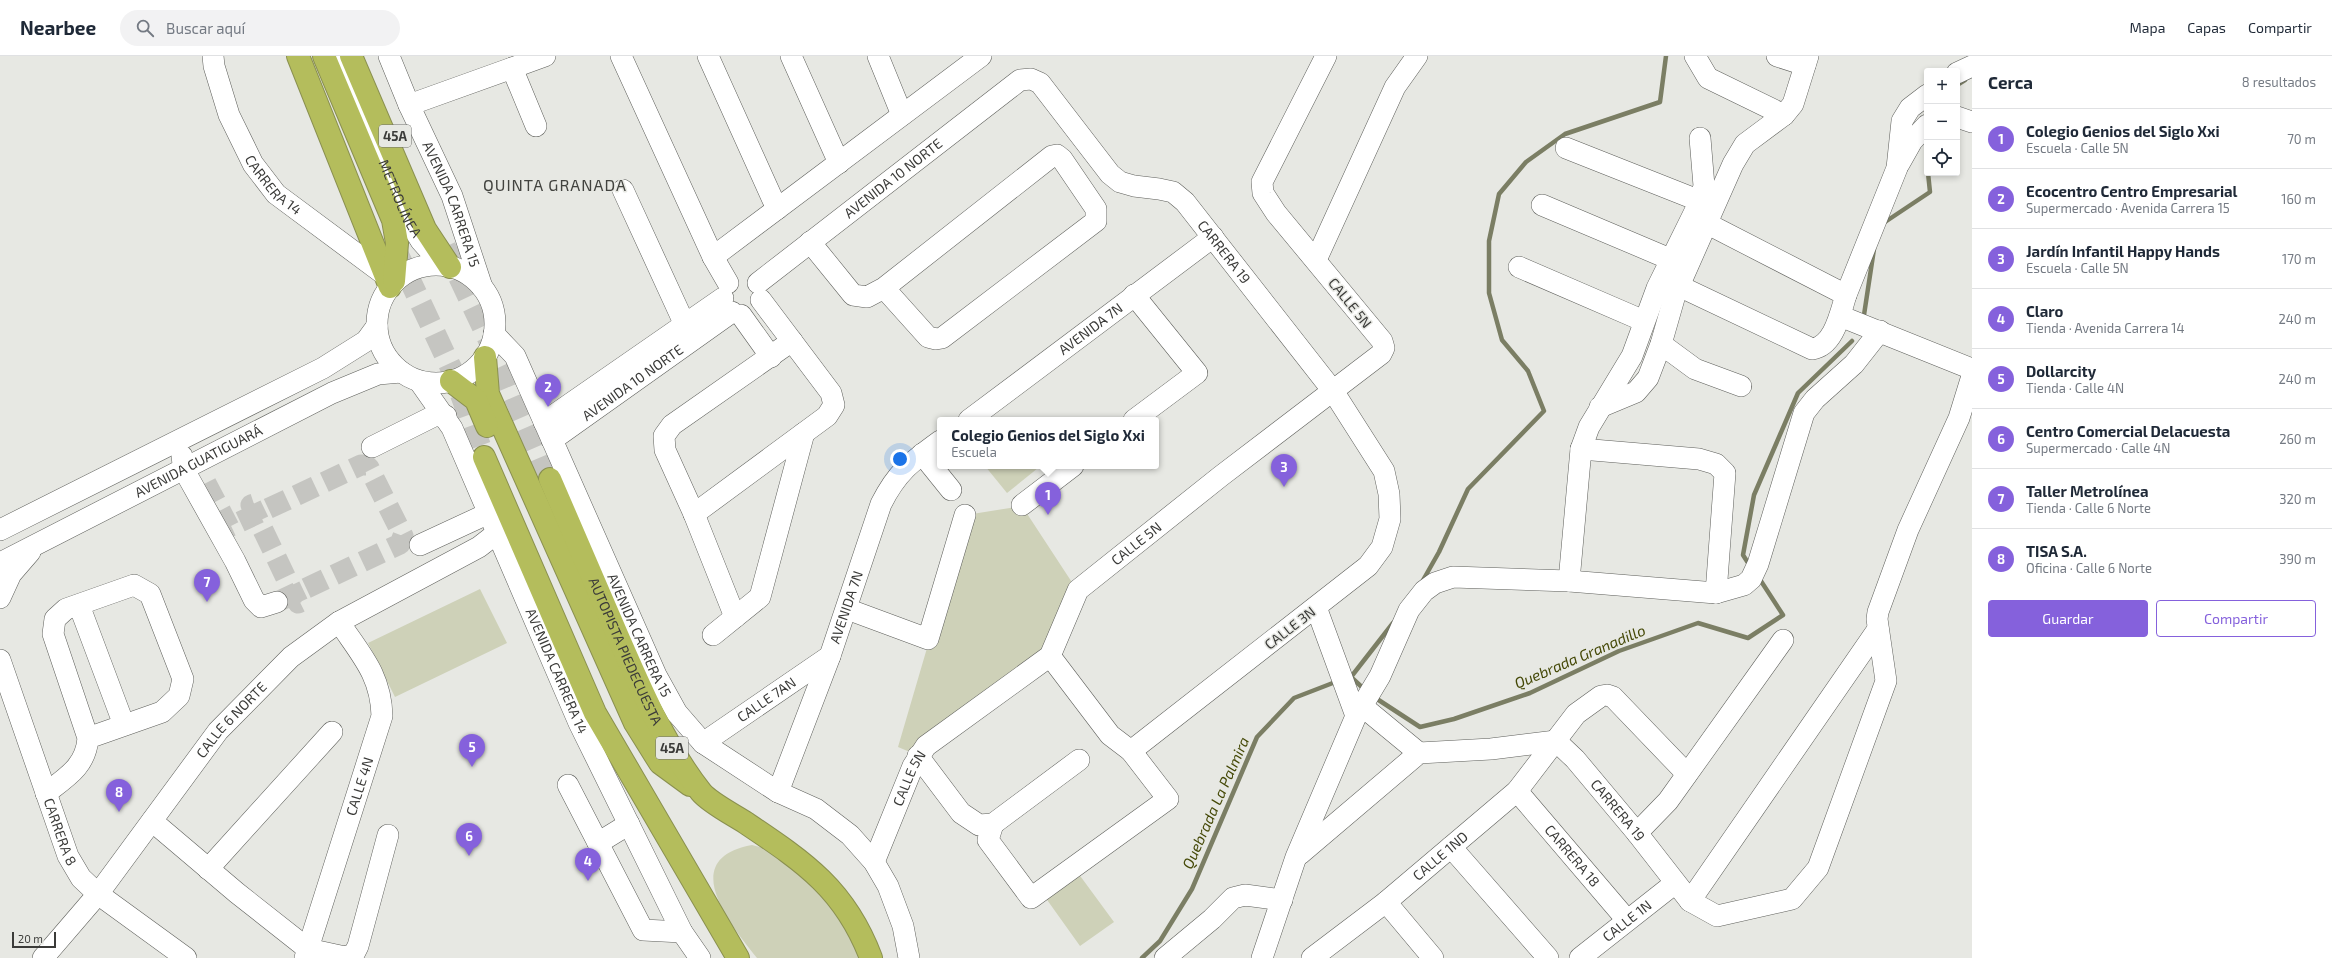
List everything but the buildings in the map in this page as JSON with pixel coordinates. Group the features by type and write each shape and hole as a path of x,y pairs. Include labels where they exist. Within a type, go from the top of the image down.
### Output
{"highway":[{"path":"298,56 393,280"},
{"path":"313,56 375,203"},
{"path":"324,56 394,220 397,243 393,280"},
{"path":"351,56 425,229 448,267"},
{"name":"45A","path":"360,56 430,215"},
{"path":"485,357 488,394 635,723 660,763 702,794"},
{"path":"451,381 476,400 608,697 646,770 661,826"},
{"path":"484,457 595,714 738,958"},
{"name":"AUTOPISTA PIEDECUESTA","path":"550,479 639,686 666,739 702,794 803,862 828,886 857,927 870,958"}],"street":[{"name":"CARRERA 14","path":"213,56 214,66 229,115 254,164 276,194 393,280"},
{"name":"METROLÍNEA","path":"334,56 398,206 403,237 393,280"},
{"name":"METROLÍNEA","path":"339,56 407,218 421,241 448,267"},
{"name":"AVENIDA CARRERA 15","path":"389,56 409,105 452,196 482,287"},
{"path":"409,105 545,56"},
{"path":"621,56 713,257 731,302 771,357"},
{"path":"708,56 777,209"},
{"path":"791,56 839,163"},
{"path":"878,56 902,115"},
{"name":"CALLE 5N","path":"874,862 918,756 926,746 1050,656 1078,590 1221,476 1381,354 1384,348 1382,342 1344,298 1316,260 1276,213 1263,193 1262,182 1326,56"},
{"path":"1316,260 1395,88 1417,56"},
{"path":"1695,56 1708,78 1784,115"},
{"path":"1600,407 1636,392 1648,378 1661,344 1679,286 1733,164 1745,144 1784,115 1793,104 1807,61 1777,56"},
{"path":"713,257 902,115 972,59"},
{"path":"1960,72 1972,66"},
{"path":"512,68 536,126"},
{"name":"CARRERA 19","path":"1031,79 1040,83 1110,174 1120,182 1134,186 1173,192 1185,202 1333,391 1384,471"},
{"name":"AVENIDA 10 NORTE","path":"759,292 810,242 1020,80 1031,79"},
{"path":"1897,168 1902,121 1910,108 1924,97"},
{"path":"1960,118 1972,122"},
{"path":"1679,286 1812,349 1821,348 1828,340 1840,316 1846,295 1897,168 1912,142 1924,128"},
{"path":"1569,581 1581,449 1589,427 1632,356 1639,341 1644,321 1657,288 1700,201 1704,186 1700,138"},
{"path":"1566,148 1700,201"},
{"path":"810,242 853,295 867,296 884,288 1052,156 1057,155 1062,159 1096,209 1096,221 942,338 936,339 928,337 884,288"},
{"path":"624,190 684,325"},
{"path":"1542,205 1672,260"},
{"path":"1706,223 1771,259 1846,295"},
{"name":"AVENIDA 7N","path":"973,417 1213,237"},
{"path":"206,483 193,465 182,460 186,450 332,376 362,356 369,349 377,328 380,305 393,280 421,267 433,265 448,267 466,273 482,287 491,302 495,318 494,334 485,357 476,368 464,376 451,381 435,383 406,374 388,359 380,343 377,328"},
{"path":"1519,267 1644,321"},
{"path":"694,514 828,416 834,404 831,393 792,342 751,278 743,276 734,278 731,302"},
{"path":"731,302 750,314 757,308 759,292"},
{"path":"1134,295 1197,373 1138,417"},
{"name":"AVENIDA 10 NORTE","path":"548,431 684,325 731,302"},
{"name":"AVENIDA 10 NORTE","path":"548,431 731,302"},
{"path":"1840,316 1880,331 1971,380"},
{"name":"AVENIDA GUATIGUARÁ","path":"0,530 323,368 366,341 377,328"},
{"path":"1262,958 1296,857 1361,708 1380,676 1409,610 1424,591 1435,583 1453,577 1569,581 1716,593 1744,585 1751,578 1758,564 1804,413 1815,399 1854,364 1880,331"},
{"name":"AVENIDA CARRERA 15","path":"494,334 515,356 656,675 677,714 703,743 778,792 816,809 850,835 874,862 888,886 904,926 909,958"},
{"path":"735,617 694,514 665,450 664,436 672,425 792,342"},
{"path":"1661,344 1695,369 1741,386"},
{"name":"AVENIDA GUATIGUARÁ","path":"0,563 332,394 378,374 406,374"},
{"name":"AVENIDA CARRERA 14","path":"406,374 446,416 579,723 682,932 700,958"},
{"name":"CARRERA 19","path":"1556,742 1575,759 1637,832 1674,884 1690,901 1717,916 1792,898 1818,868 1886,681 1878,629 1878,612 1908,530 1959,418 1971,380"},
{"path":"372,447 434,416 446,416"},
{"path":"713,635 760,597 804,433"},
{"name":"AVENIDA 7N","path":"778,792 847,609 881,504 891,484 902,470 937,443"},
{"path":"1581,449 1699,458 1716,464 1725,472 1716,593"},
{"path":"922,454 951,490"},
{"path":"193,465 254,600 261,606 276,602"},
{"path":"1022,505 1069,469"},
{"name":"CALLE 3N","path":"1131,751 1368,566 1382,547 1390,519 1390,494 1384,471"},
{"path":"420,545 489,513"},
{"path":"847,609 928,639 965,516"},
{"name":"CALLE 6 NORTE","path":"43,958 98,894 218,731 291,657 339,622 479,547 501,542"},
{"path":"0,598 11,574 36,545"},
{"path":"46,793 72,774 87,752 88,738 53,634 55,619 66,609 134,585 150,594 183,679 179,696 162,712 88,738"},
{"path":"79,605 124,725"},
{"path":"1316,608 1347,688 1361,708 1419,753"},
{"name":"CALLE 4N","path":"307,953 382,716 382,698 375,676 339,622"},
{"path":"1690,901 1878,629"},
{"path":"1637,832 1668,801 1782,640"},
{"name":"CALLE 7AN","path":"703,743 830,656"},
{"path":"1050,656 1110,735 1131,751 1168,799 1031,898 988,840 994,824 1079,760"},
{"name":"CARRERA 8","path":"0,660 68,856 81,878 98,894 186,958"},
{"name":"CALLE 1ND","path":"1317,957 1386,902 1517,791 1576,714 1601,696 1607,695 1613,697 1687,774"},
{"path":"208,869 332,732"},
{"path":"1296,857 1419,753 1492,749 1556,742"},
{"path":"918,756 961,813 979,825 994,824"},
{"path":"568,785 643,930 682,932"},
{"name":"CARRERA 18","path":"1517,791 1627,920"},
{"path":"152,821 307,953 345,957 354,954 358,946 388,835"},
{"path":"598,843 629,824"},
{"path":"1451,846 1548,958"},
{"name":"CALLE 1N","path":"1580,958 1674,884"},
{"path":"1165,958 1212,919 1233,898 1244,895 1282,900"},
{"path":"1386,902 1433,958"}],"green space":[{"path":"987,469 1037,469 1007,493"},
{"path":"1022,506 1077,590 1049,655 917,755 898,747 966,515"},
{"path":"480,589 507,643 395,697 368,643"},
{"path":"752,845 770,851 784,860 824,899 847,930 860,958 757,958 724,911 716,894 713,878 717,864 729,853"},
{"path":"1078,873 1114,922 1080,946 1045,897"}],"waterway":[{"name":"Quebrada La Palmira","path":"1422,582 1439,552 1468,489 1544,411 1528,371 1502,340 1489,293 1489,241 1499,194 1526,162 1565,134 1660,102 1666,56"},
{"name":"Quebrada Granadillo","path":"1960,83 1965,80"},
{"name":"Quebrada Granadillo","path":"1882,224 1930,192 1928,176"},
{"name":"Quebrada Granadillo","path":"1864,315 1874,249"},
{"name":"Quebrada Granadillo","path":"1750,566 1743,555 1754,495 1798,393 1852,341"},
{"name":"Quebrada Granadillo","path":"1374,697 1420,727 1454,719 1530,693 1619,651 1698,623 1748,638 1783,615 1759,578"},
{"name":"Quebrada La Palmira","path":"1347,678 1351,677 1393,623"},
{"name":"Quebrada Granadillo","path":"1351,677 1365,690"},
{"name":"Quebrada La Palmira","path":"1142,958 1160,941 1192,889 1257,737 1294,698 1338,681"}],"tunnel":[{"path":"393,244 452,370 484,457"},
{"path":"445,247 504,372 550,479"},
{"path":"206,483 229,527 361,465 366,465 369,468 403,536 400,544 277,602"},
{"path":"254,504 251,505 298,603 300,602"}],"place":[{"name":"Ecocentro Centro Empresarial","path":"548,407"},
{"name":"Jardín Infantil Happy Hands","path":"1284,487"},
{"name":"Colegio Genios del Siglo Xxi","path":"1048,515"},
{"name":"Taller Metrolínea","path":"207,602"},
{"name":"Dollarcity","path":"472,767"},
{"name":"TISA S.A.","path":"119,812"},
{"name":"Centro Comercial Delacuesta","path":"469,856"},
{"name":"Claro","path":"588,881"}],"district":[{"name":"QUINTA GRANADA","path":"555,185"}]}
